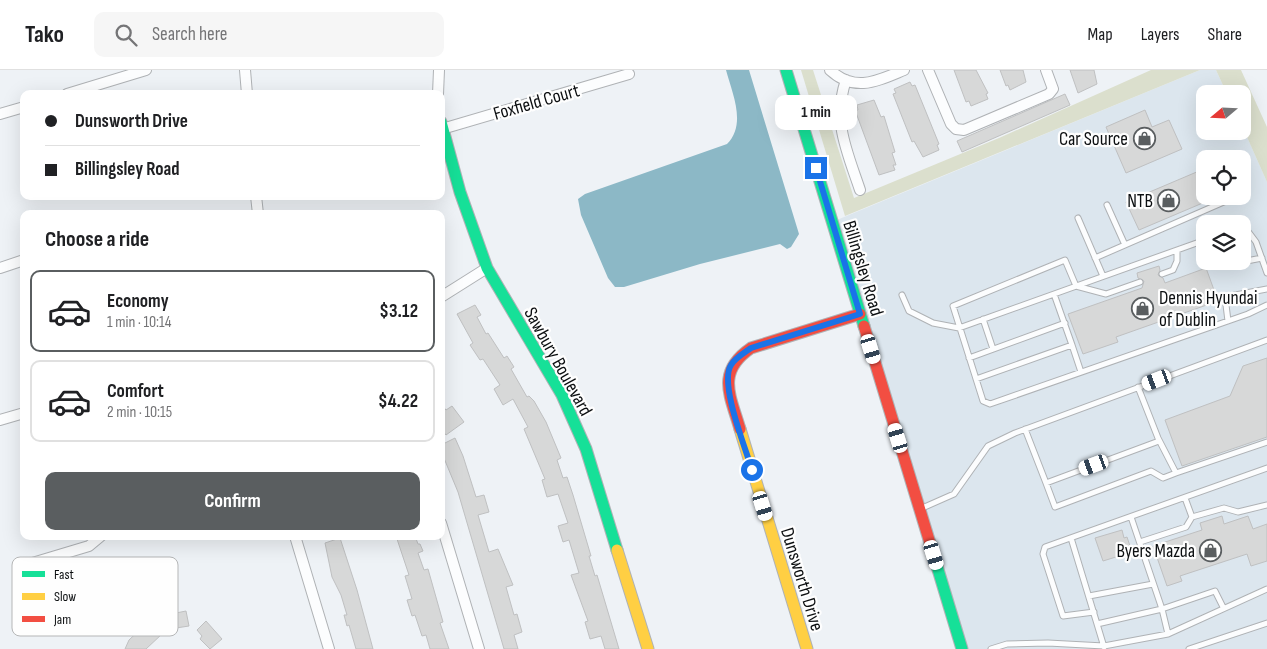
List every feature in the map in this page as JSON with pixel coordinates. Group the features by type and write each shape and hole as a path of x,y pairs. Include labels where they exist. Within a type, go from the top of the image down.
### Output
{"street":[{"path":"76,90 109,75 146,70"},
{"path":"245,70 247,90"},
{"path":"438,70 438,90"},
{"name":"Billingsley Road","path":"786,70 962,649"},
{"path":"830,70 846,80 871,84 904,70"},
{"path":"928,70 951,124 956,129 964,130 1049,94 1053,89 1046,70"},
{"name":"Foxfield Court","path":"445,124 629,74"},
{"path":"846,80 839,106 840,125 860,190"},
{"path":"0,114 20,108"},
{"name":"Sawbury Boulevard","path":"445,136 472,231 487,268 562,396 586,449 648,649"},
{"path":"0,268 20,261"},
{"path":"445,294 487,268"},
{"name":"Dunsworth Drive","path":"806,649 731,398 728,383 730,366 739,356 751,348 860,314"},
{"path":"0,420 20,414"},
{"path":"445,536 479,649"},
{"path":"51,557 88,546 96,540"},
{"path":"297,540 329,649"}],"lane":[{"path":"1107,205 1125,245"},
{"path":"1095,258 1217,205"},
{"path":"1078,218 1103,276"},
{"path":"1251,235 1267,273"},
{"path":"902,295 909,310 934,323 959,328 1196,243"},
{"path":"1162,274 1173,270 1177,260 1177,250"},
{"path":"1251,260 1262,258"},
{"path":"1076,286 1065,260 953,306 983,401 990,404 1228,321 1267,305"},
{"path":"1076,286 1106,294 1140,282"},
{"path":"1228,321 1225,297 1267,289"},
{"path":"1054,294 1081,372"},
{"path":"983,319 993,349"},
{"path":"969,358 1065,323"},
{"path":"920,509 954,494 988,446 1025,429 1267,340"},
{"path":"976,379 1072,345"},
{"path":"1138,387 1159,442 1176,473"},
{"path":"1025,429 1055,507 1151,471 1163,478 1267,442"},
{"path":"1046,483 1159,442"},
{"path":"1094,612 1063,616 1043,554 1045,547 1267,468"},
{"path":"1185,498 1192,517"},
{"path":"1140,542 1186,527 1192,517 1224,508 1238,512 1267,505"},
{"path":"1131,517 1162,609 1168,634"},
{"path":"1071,538 1104,648"},
{"path":"1089,596 1153,584"},
{"path":"991,649 1007,644 1048,643 1104,648 1168,634 1223,607 1267,589"},
{"path":"1097,624 1162,609 1215,591 1223,607"},
{"path":"1189,649 1267,623"}],"shaded area":[{"path":"1200,70 1216,70 1223,85 1196,85 1196,140 1248,140 1267,182 1267,649 962,649 832,222"}],"green space":[{"path":"801,70 813,70 854,198 999,138 1151,70 1200,70 845,216"},
{"path":"1216,70 1241,70 1248,85 1223,85"},
{"path":"1251,92 1267,127 1267,182 1248,140 1251,140"}],"water":[{"path":"726,70 749,70 799,234 791,247 787,249 780,244 700,264 624,287 615,287 608,278 581,215 578,199 585,194 727,144 733,136 737,118 734,98"}],"building":[{"path":"954,70 976,70 988,93 986,94 988,99 971,106 969,101 966,102"},
{"path":"1000,70 1023,70 1026,82 1010,90 1008,85 1006,86"},
{"path":"1070,70 1094,70 1097,84 1078,93"},
{"path":"910,82 912,86 915,85 939,144 937,145 939,150 923,157 914,141 912,142 893,94 896,93 894,89"},
{"path":"1065,94 1070,105 962,152 957,141"},
{"path":"874,100 881,117 884,116 895,152 892,153 896,165 893,165 895,170 879,175 855,110 858,110 857,105"},
{"name":"Car Source","path":"1145,110 1152,127 1169,120 1182,149 1126,173 1106,127"},
{"name":"NTB","path":"1196,172 1196,205 1198,205 1139,230 1126,202"},
{"name":"Dennis Hyundai of Dublin","path":"1159,266 1158,275 1163,278 1165,283 1201,270 1207,270 1218,301 1116,337 1118,342 1083,354 1068,314 1142,288 1144,281 1138,278 1137,273"},
{"path":"475,305 481,315 477,317 486,334 488,333 504,358 507,356 514,367 511,369 527,397 529,396 534,401 546,422 561,458 557,460 563,478 567,477 573,495 591,556 589,556 595,576 597,575 619,649 605,649 601,636 590,639 585,622 588,621 571,575 579,573 569,540 563,542 558,526 568,523 558,494 547,497 542,480 545,479 524,429 528,427 513,399 503,405 494,389 500,385 483,359 480,360 470,345 473,343 457,314"},
{"path":"1267,358 1267,437 1182,466 1165,420 1230,396 1243,366"},
{"path":"452,406 464,422 446,435 445,409"},
{"path":"455,438 463,456 476,497 484,495 489,512 478,515 489,552 498,549 513,585 506,587 514,615 517,614 522,632 514,635 518,649 504,649 458,492 445,461 445,443"},
{"name":"Byers Mazda","path":"1222,516 1224,524 1248,516 1253,529 1267,524 1267,561 1251,566 1247,554 1180,576 1182,581 1167,586 1153,546 1202,530 1200,523"},
{"name":"Byers Mazda","path":"1122,530 1124,538 1127,537 1132,552 1103,561 1095,538"},
{"path":"341,540 373,649 356,649 349,625 347,626 344,615 347,615 341,595 332,577 325,543"},
{"path":"397,540 416,540 418,544 420,544 423,551 418,553 424,570 428,569 443,622 440,623 449,649 430,649 426,635 422,636 415,615 412,616 407,600 412,599 405,576 409,575"},
{"path":"186,611 189,626 178,628 178,613"},
{"path":"206,621 222,639 210,649 200,639 202,636 197,630"},
{"path":"133,636 160,636 146,649 125,649"}],"traffic: fast":[{"path":"786,70 864,326"},
{"path":"445,137 460,192 487,268 562,395 586,449 617,550"},
{"path":"930,543 962,649"}],"traffic: slow":[{"path":"740,429 807,649"},
{"path":"617,550 648,649"}],"traffic: jam":[{"path":"740,429 729,385 733,366 740,357 751,348 860,314"},
{"path":"864,326 930,543"}],"place":[{"name":"Car Source","path":"1144,138"},
{"name":"NTB","path":"1169,200"},
{"name":"Dennis Hyundai of Dublin","path":"1143,308"},
{"name":"Byers Mazda","path":"1211,550"}],"route":[{"path":"752,470 731,398 728,383 730,366 739,356 751,348 860,314 816,168"}]}
